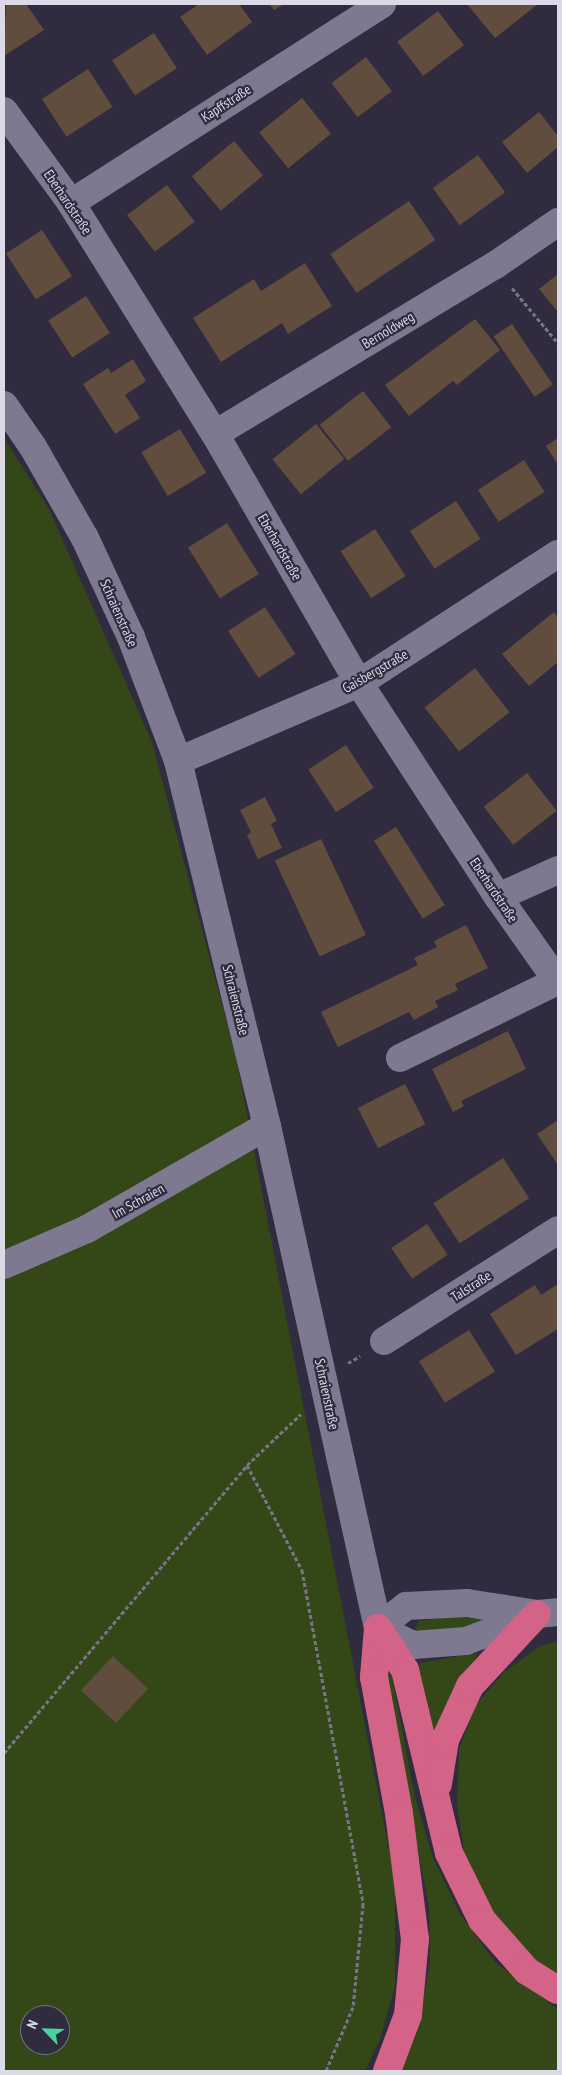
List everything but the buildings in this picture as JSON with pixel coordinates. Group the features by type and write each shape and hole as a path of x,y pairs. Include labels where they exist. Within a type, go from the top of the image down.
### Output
{"highway":[{"path":"436,1798 445,1740 470,1686 548,1613"},
{"path":"378,1628 405,1670 448,1853 482,1920 527,1971 558,1990"},
{"path":"378,1628 374,1677 399,1813 415,1940 408,2014 387,2071"}],"street":[{"name":"Kapffstraße","path":"71,203 382,4"},
{"name":"Eberhardstraße","path":"4,111 71,203 215,434 359,683 498,897 558,982 400,1058"},
{"name":"Bernoldweg","path":"215,434 494,266 558,222"},
{"name":"Schraienstraße","path":"4,405 33,446 85,538 131,637 178,761 267,1126 378,1628"},
{"name":"Gaisbergstraße","path":"178,761 359,683 558,554"},
{"path":"498,897 558,870"},
{"name":"Im Schraien","path":"4,1265 87,1230 267,1126"},
{"name":"Talstraße","path":"384,1342 558,1230"},
{"path":"467,1603 548,1613 466,1641 413,1645 378,1628 406,1606 467,1603"}],"path":[{"path":"494,266 558,343"},
{"path":"4,1753 246,1465 326,1390 353,1383 347,1364 384,1342"},
{"path":"246,1465 302,1570 363,1904 353,2007 326,2071"}],"green space":[{"path":"4,438 49,509 152,742 236,1057 395,1881 395,1986 380,2040 365,2071 4,2071"},
{"path":"450,1616 482,1619 483,1624 422,1633 415,1629 419,1621"},
{"path":"558,1641 558,1975 539,1963 500,1923 466,1863 457,1806 459,1749 475,1706 504,1672 540,1646"},
{"path":"478,1653 436,1731 432,1733 415,1669 420,1663"},
{"path":"386,1672 392,1677 415,1797 432,1855 460,1914 495,1962 558,2009 558,2071 402,2071 418,2029 430,1963 429,1906 383,1678"}]}
